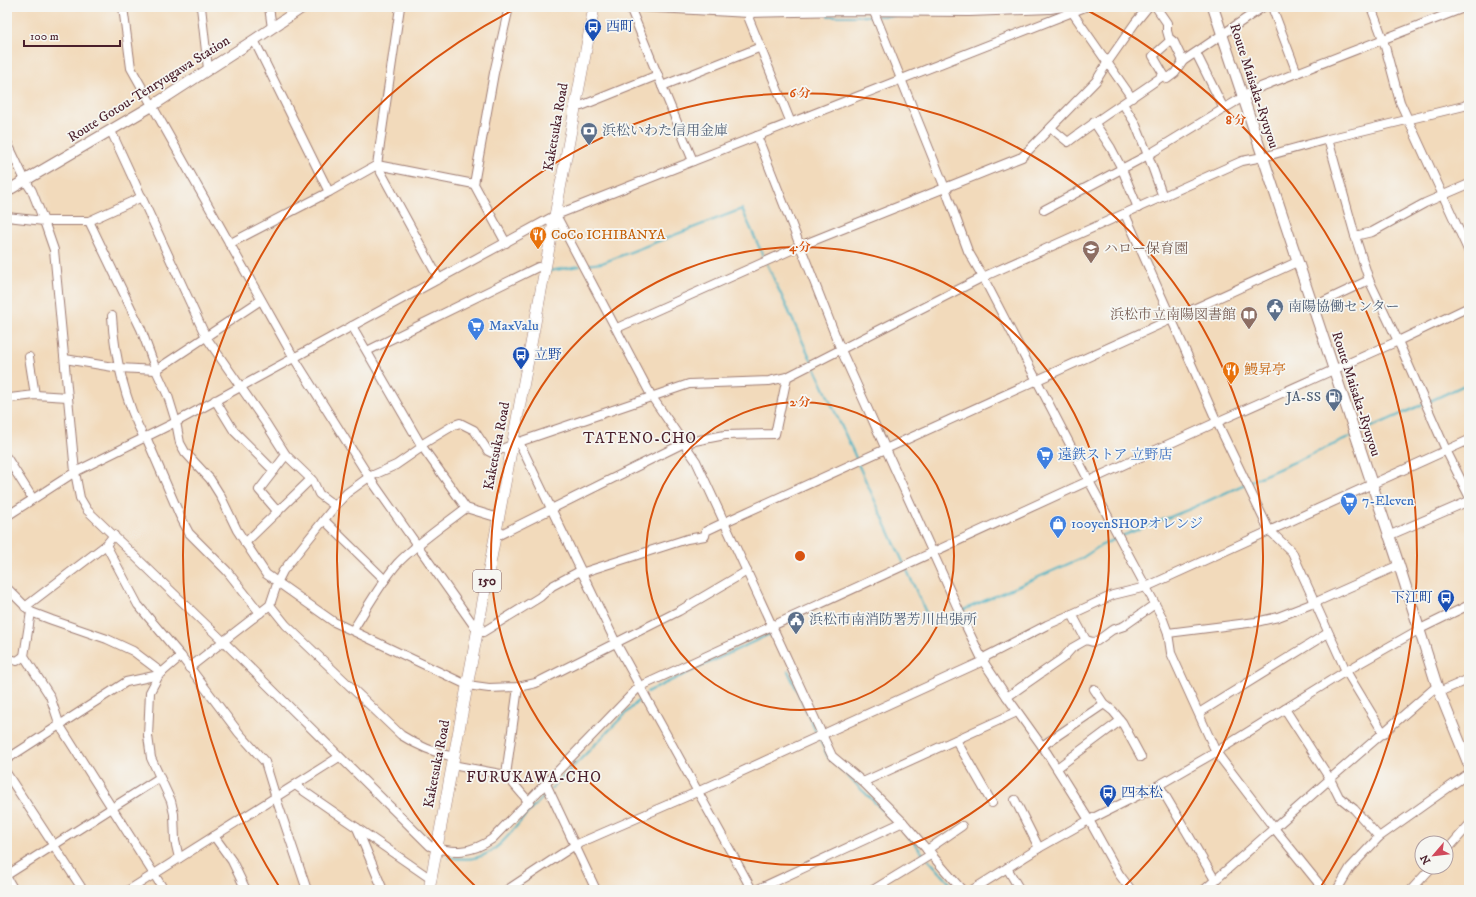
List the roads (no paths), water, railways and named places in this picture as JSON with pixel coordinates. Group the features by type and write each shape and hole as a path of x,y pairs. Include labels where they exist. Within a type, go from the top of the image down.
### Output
{"highway":[{"name":"Kaketsuka Road","path":"430,885 495,537 516,443 545,270 594,7"}],"main road":[{"name":"Route Gotou-Tenryugawa Station","path":"7,191 152,106 303,7"},
{"name":"Route Maisaka-Ryuyou","path":"1214,7 1297,262 1399,565 1438,689 1469,765"}],"street":[{"path":"123,7 131,68 294,358 370,477 478,630 483,632 540,597 552,586 580,572 680,541 705,536 706,531 725,522 1297,262"},
{"path":"201,7 208,69"},
{"path":"269,7 272,28"},
{"path":"400,7 377,165 439,279"},
{"path":"506,243 474,184 494,73 509,7"},
{"path":"630,7 693,161"},
{"path":"639,7 750,10 832,9 874,12 969,12 1050,9 1063,7"},
{"path":"7,516 75,472 176,422 556,215 1073,10 1085,7"},
{"path":"617,328 800,246 1022,157 1096,81 1135,23 1148,7"},
{"path":"1156,7 1167,23 1167,31 1170,40 1174,42 1183,61"},
{"path":"1170,40 1153,56 1167,79 1175,73 1183,61 1263,7"},
{"path":"1272,7 1297,73"},
{"path":"1371,7 1383,39 1400,102 1469,252"},
{"path":"1044,210 1148,155 1258,88 1466,7"},
{"path":"750,10 749,19 791,123"},
{"path":"1073,10 1107,63 1132,98"},
{"path":"874,12 945,188 968,251 1162,616 1168,633 1171,653 1216,752 1324,890"},
{"path":"254,40 329,192"},
{"path":"662,86 761,47"},
{"path":"1196,53 1224,109"},
{"path":"576,105 581,106 658,75"},
{"path":"1050,128 1068,142 1094,122 1132,98 1164,75"},
{"path":"1123,104 1134,123 1148,155 1163,197"},
{"path":"189,668 270,605 283,571 347,493 370,477 396,465 454,425 460,423 474,430 488,451 492,453 516,443 689,384 768,381 787,377 983,278 1242,161 1263,157 1328,139 1469,104"},
{"path":"1094,122 1122,169 1138,208"},
{"path":"111,131 206,337 241,386 286,455 313,481 318,494 335,506"},
{"path":"757,136 841,350 932,553 983,661 1007,698 1057,768 1089,820 1119,874 1131,890"},
{"path":"1328,139 1369,280 1398,341 1446,450 1469,496"},
{"path":"7,142 25,180 32,191 54,250 75,472 80,498 87,510 223,641 430,846 437,849 464,852 478,848 492,839 639,687 1217,422 1398,341 1469,307"},
{"path":"229,244 329,192 377,165 474,184"},
{"path":"1355,236 1372,232 1425,203 1469,184"},
{"path":"7,217 44,221 89,220 142,197"},
{"path":"1125,214 1173,318 1217,422 1268,530 1292,552 1346,671 1384,734"},
{"path":"556,215 652,396 696,461 772,626 820,736 832,756 863,782 903,822 962,890"},
{"path":"89,220 141,329 156,370 168,396 180,442 185,452 210,479 237,530 266,574 334,622 467,685 489,688 518,687 536,683 616,643 679,611 747,571"},
{"path":"367,351 538,267 545,270"},
{"path":"1312,307 1369,280"},
{"path":"65,359 119,368 156,370 261,300"},
{"path":"112,316 119,368 138,427 145,438 180,516 189,533 227,571 260,613"},
{"path":"352,326 422,446 466,508 499,518"},
{"path":"29,357 35,395"},
{"path":"495,537 684,443 725,435 775,434 787,377"},
{"path":"7,399 35,395 68,397"},
{"path":"215,400 234,431 274,471"},
{"path":"507,890 575,845 698,792 983,661 987,656 1017,640 1113,595 1146,587 1268,530 1469,440"},
{"path":"516,443 639,687 752,890"},
{"path":"278,512 259,490 286,455"},
{"path":"7,458 33,499"},
{"path":"245,543 310,479"},
{"path":"1388,536 1469,501"},
{"path":"353,630 385,580 398,564 466,508"},
{"path":"324,520 385,580"},
{"path":"114,535 106,546 28,609 24,656 50,696 60,726 164,890"},
{"path":"106,546 138,605 181,656 238,733 265,762 307,890"},
{"path":"1168,633 1256,622 1278,617 1314,603 1399,565"},
{"path":"7,592 9,590 28,609 52,620 107,639 133,651 160,674"},
{"path":"1007,698 1063,658 1072,648 1086,640 1093,642 1097,641 1112,630 1124,626 1155,604"},
{"path":"270,605 286,624 401,735 422,748 453,761 506,775 529,802"},
{"path":"972,890 1039,848 1089,820 1159,785 1216,752 1346,671 1420,629 1469,605"},
{"path":"1072,614 1086,640"},
{"path":"1199,713 1328,633"},
{"path":"7,658 17,661 24,656"},
{"path":"179,858 175,841 174,814 171,801 151,758 148,736 150,692 160,674 181,656"},
{"path":"7,759 126,682 160,674"},
{"path":"1204,890 1330,779 1438,689 1469,679"},
{"path":"506,775 518,687"},
{"path":"1094,690 1104,704 1113,711 1122,722 1141,757"},
{"path":"1042,746 1104,704"},
{"path":"1286,709 1330,779 1339,797 1354,809 1379,837"},
{"path":"863,782 1017,712"},
{"path":"1057,768 1120,720"},
{"path":"956,740 992,803"},
{"path":"129,890 339,757"},
{"path":"1337,890 1350,868 1379,837 1469,773"},
{"path":"7,774 83,890"},
{"path":"7,875 159,778"},
{"path":"546,784 596,890"},
{"path":"295,785 357,828 430,885"},
{"path":"1159,785 1215,880"},
{"path":"1015,800 1039,848"},
{"path":"756,890 903,822"},
{"path":"1454,842 1469,825"},
{"path":"873,890 930,852 962,826"},
{"path":"357,828 383,890"},
{"path":"214,836 232,861 246,890"},
{"path":"1007,868 1020,890"},
{"path":"1411,890 1425,875"},
{"path":"7,878 14,890"}],"waterway":[{"path":"828,14 828,16 873,16"},
{"path":"878,16 903,15"},
{"path":"585,265 602,263 742,209 765,260"},
{"path":"767,264 812,362"},
{"path":"549,271 580,266"},
{"path":"814,366 857,460"},
{"path":"1428,402 1469,383"},
{"path":"1358,433 1424,404"},
{"path":"1249,482 1353,436"},
{"path":"858,464 904,564"},
{"path":"1122,536 1190,509 1245,484"},
{"path":"961,611 1082,558 1100,546 1118,538"},
{"path":"906,568 931,624 957,613"},
{"path":"647,692 770,634 773,638"},
{"path":"788,671 817,734"},
{"path":"551,789 642,697"},
{"path":"819,738 828,757 896,823"},
{"path":"448,857 461,859 472,858 482,856 490,852 505,839 548,792"},
{"path":"899,826 925,856"},
{"path":"928,859 956,890"}],"place":[{"name":"西町","path":"593,42"},
{"name":"浜松いわた信用金庫","path":"589,146"},
{"name":"CoCo ICHIBANYA","path":"538,250"},
{"name":"ハロー保育園","path":"1091,264"},
{"name":"南陽協働センター","path":"1275,322"},
{"name":"浜松市立南陽図書館","path":"1249,330"},
{"name":"MaxValu","path":"476,341"},
{"name":"立野","path":"521,370"},
{"name":"鰻昇亭","path":"1231,385"},
{"name":"JA-SS","path":"1334,412"},
{"name":"遠鉄ストア 立野店","path":"1045,470"},
{"name":"7-Eleven","path":"1349,516"},
{"name":"100yenSHOPオレンジ","path":"1058,539"},
{"name":"下江町","path":"1446,613"},
{"name":"浜松市南消防署芳川出張所","path":"796,635"},
{"name":"四本松","path":"1108,808"}],"district":[{"name":"TATENO-CHO","path":"640,438"},
{"name":"FURUKAWA-CHO","path":"534,777"}]}
